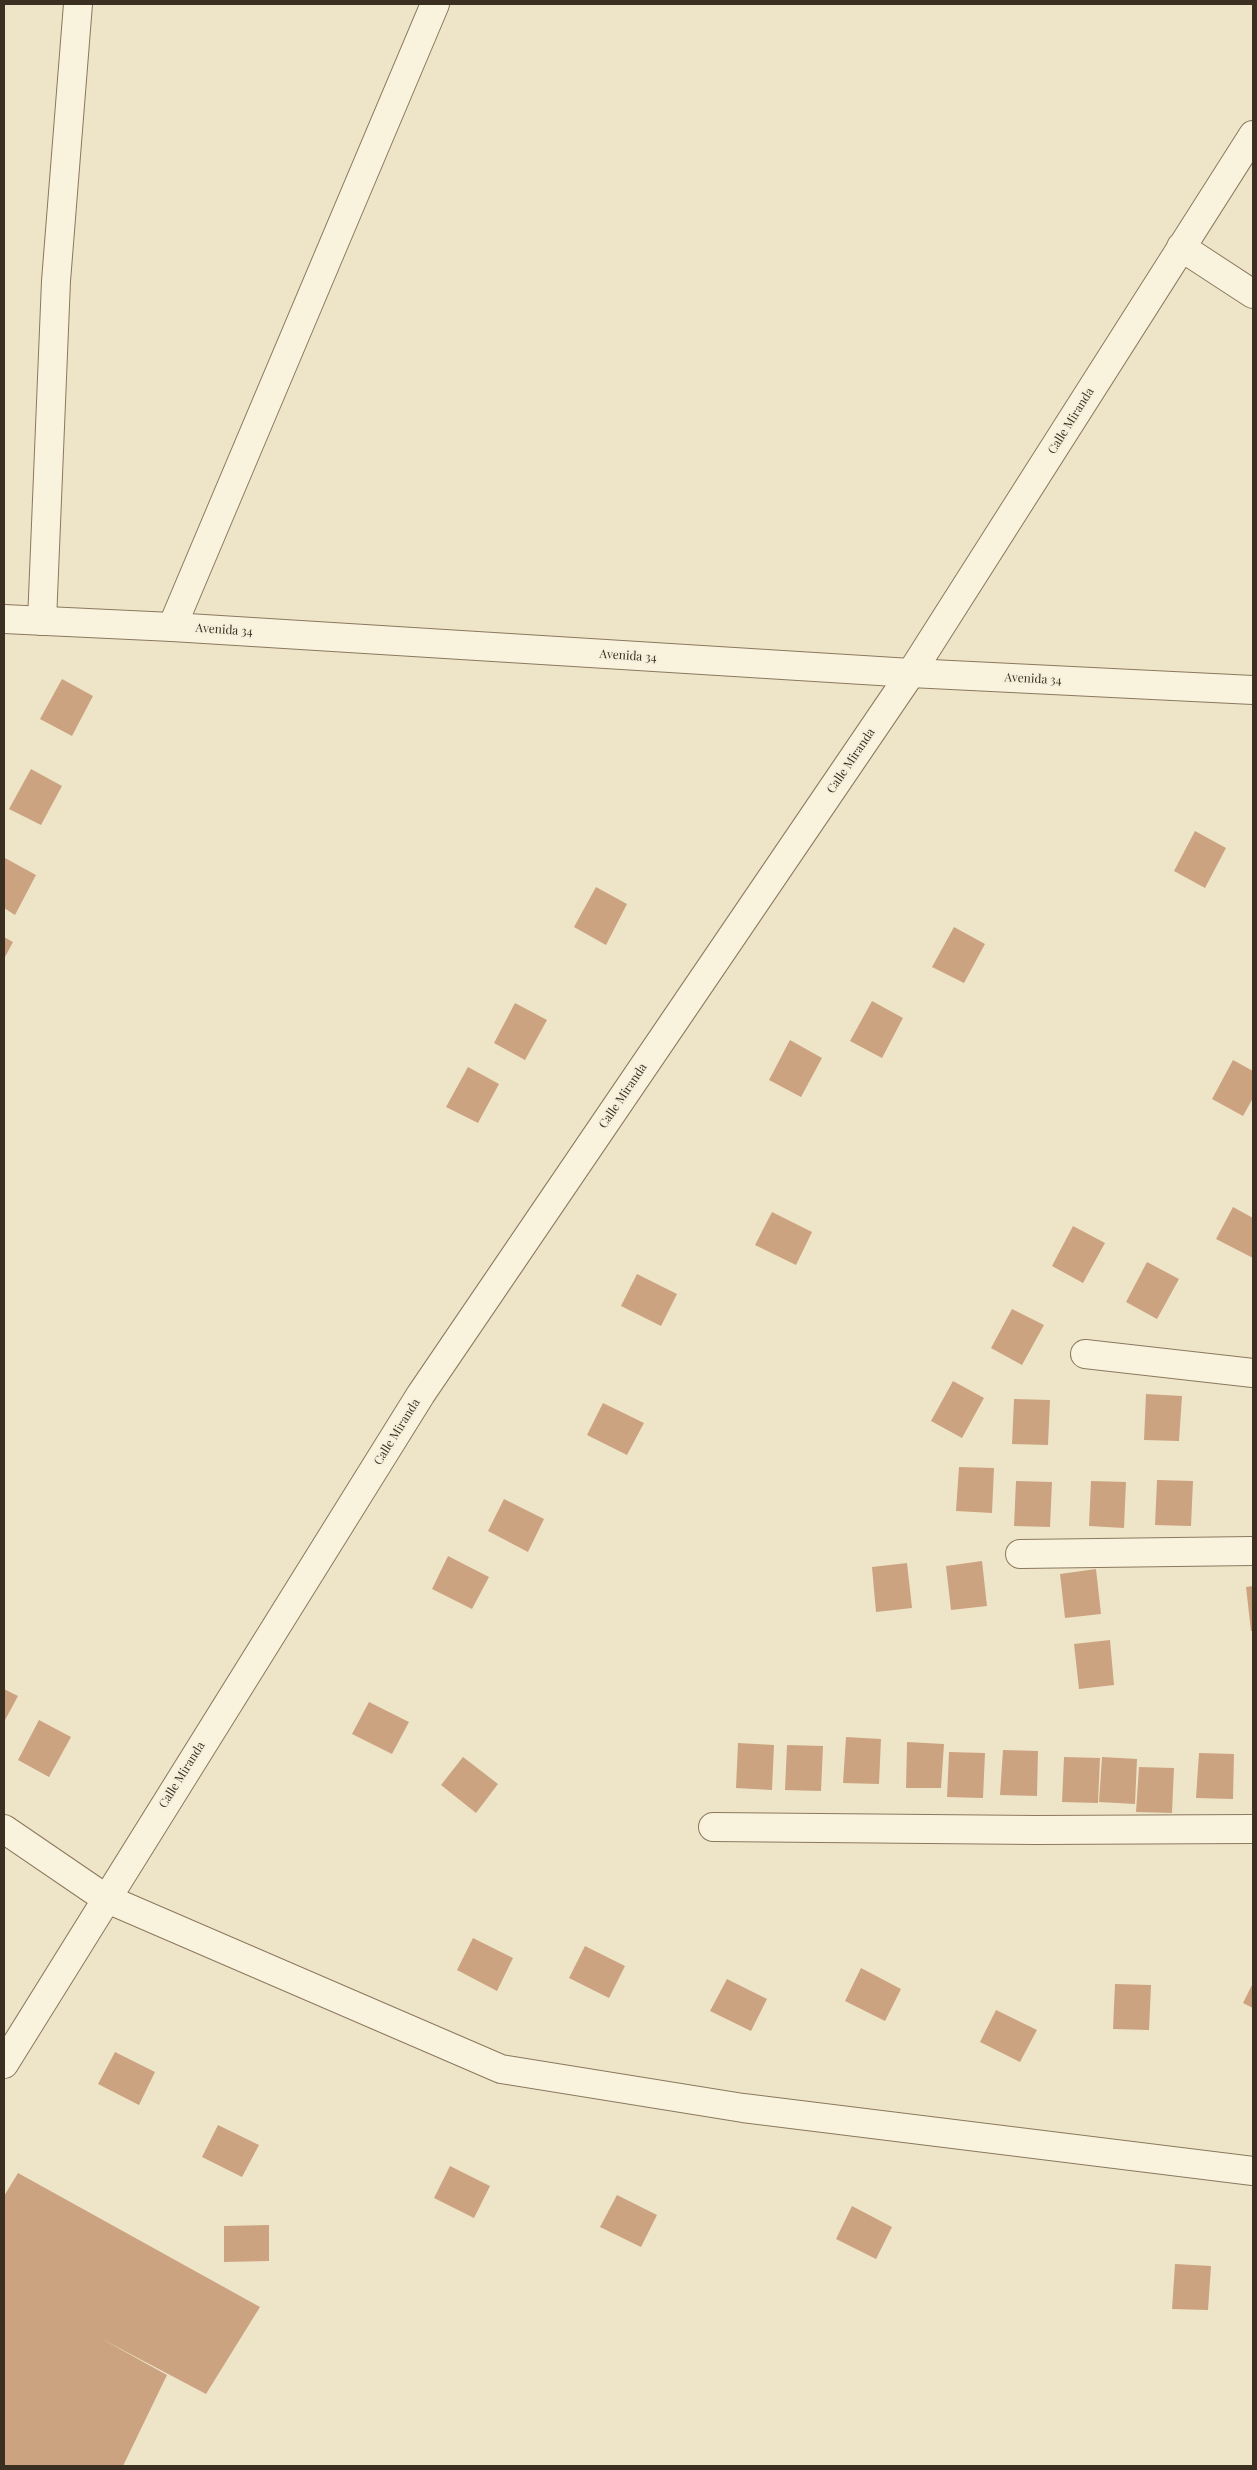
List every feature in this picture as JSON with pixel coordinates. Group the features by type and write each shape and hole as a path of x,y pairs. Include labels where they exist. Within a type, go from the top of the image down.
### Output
{"street":[{"path":"42,621 56,281 78,4"},
{"path":"172,627 434,4"},
{"name":"Calle Miranda","path":"4,2064 105,1898 421,1394 911,674 1253,135"},
{"path":"1181,248 1253,294"},
{"name":"Avenida 34","path":"4,619 172,627 911,674 1253,690"},
{"path":"1085,1354 1253,1373"},
{"path":"1020,1554 1253,1551"},
{"path":"713,1827 1253,1830"},
{"path":"4,1829 105,1898 501,2069 742,2108 1253,2171"}],"building":[{"path":"62,679 93,696 72,736 40,719"},
{"path":"31,769 62,786 41,825 9,809"},
{"path":"1195,831 1226,848 1205,888 1174,871"},
{"path":"5,858 36,875 15,915 4,908"},
{"path":"596,887 627,904 606,945 574,927"},
{"path":"954,927 985,944 964,983 932,967"},
{"path":"4,937 13,942 4,959"},
{"path":"872,1001 903,1018 882,1058 850,1041"},
{"path":"515,1003 547,1020 525,1060 494,1043"},
{"path":"790,1040 822,1058 801,1097 769,1080"},
{"path":"1233,1060 1253,1071 1253,1098 1243,1116 1212,1099"},
{"path":"468,1067 499,1084 478,1123 446,1107"},
{"path":"1233,1207 1253,1218 1253,1258 1216,1239"},
{"path":"772,1212 812,1232 796,1265 755,1245"},
{"path":"1073,1226 1105,1243 1083,1283 1052,1266"},
{"path":"1147,1262 1179,1279 1157,1319 1126,1302"},
{"path":"637,1274 677,1294 661,1326 621,1306"},
{"path":"1012,1309 1044,1325 1022,1365 991,1348"},
{"path":"953,1381 984,1398 962,1438 931,1421"},
{"path":"1146,1394 1182,1396 1179,1441 1144,1440"},
{"path":"1014,1399 1050,1400 1048,1445 1012,1444"},
{"path":"603,1403 644,1423 627,1455 587,1435"},
{"path":"959,1467 994,1468 992,1513 956,1511"},
{"path":"1157,1480 1193,1481 1191,1526 1155,1525"},
{"path":"1016,1481 1052,1482 1050,1527 1014,1526"},
{"path":"1091,1481 1126,1482 1124,1528 1089,1526"},
{"path":"504,1499 544,1519 528,1552 488,1531"},
{"path":"448,1556 489,1577 472,1609 432,1589"},
{"path":"982,1561 987,1606 951,1610 946,1566"},
{"path":"907,1563 912,1608 876,1612 872,1567"},
{"path":"1096,1569 1101,1614 1065,1618 1060,1574"},
{"path":"1253,1586 1253,1631 1251,1631 1246,1587"},
{"path":"1110,1640 1114,1685 1079,1689 1074,1644"},
{"path":"4,1689 18,1696 4,1722"},
{"path":"369,1702 409,1722 392,1754 352,1734"},
{"path":"39,1720 71,1737 49,1777 18,1760"},
{"path":"846,1737 881,1739 879,1784 843,1783"},
{"path":"907,1742 944,1744 941,1788 906,1788"},
{"path":"738,1743 774,1745 772,1790 736,1788"},
{"path":"787,1745 823,1746 821,1791 785,1790"},
{"path":"1003,1750 1038,1751 1037,1796 1000,1795"},
{"path":"949,1752 985,1753 983,1798 947,1797"},
{"path":"1199,1753 1234,1754 1233,1799 1196,1798"},
{"path":"463,1757 498,1784 476,1813 441,1785"},
{"path":"1064,1757 1100,1758 1098,1803 1062,1802"},
{"path":"1102,1757 1137,1759 1135,1804 1099,1802"},
{"path":"1139,1767 1174,1768 1172,1813 1136,1812"},
{"path":"473,1938 513,1958 497,1991 457,1970"},
{"path":"585,1946 625,1966 609,1998 569,1978"},
{"path":"861,1968 901,1989 885,2021 845,2001"},
{"path":"727,1979 767,1999 751,2031 710,2011"},
{"path":"1253,1983 1253,2008 1243,2003"},
{"path":"1115,1984 1151,1985 1149,2030 1113,2029"},
{"path":"996,2010 1037,2030 1020,2062 980,2042"},
{"path":"115,2052 155,2072 139,2105 98,2084"},
{"path":"218,2125 259,2145 242,2177 202,2157"},
{"path":"450,2166 490,2186 474,2218 434,2198"},
{"path":"18,2173 260,2307 206,2394 100,2338 167,2375 123,2466 4,2466 4,2196"},
{"path":"617,2195 657,2215 641,2247 600,2227"},
{"path":"852,2206 892,2227 876,2259 836,2239"},
{"path":"269,2225 269,2261 224,2262 224,2226"},
{"path":"1175,2264 1211,2266 1208,2310 1172,2309"}]}
